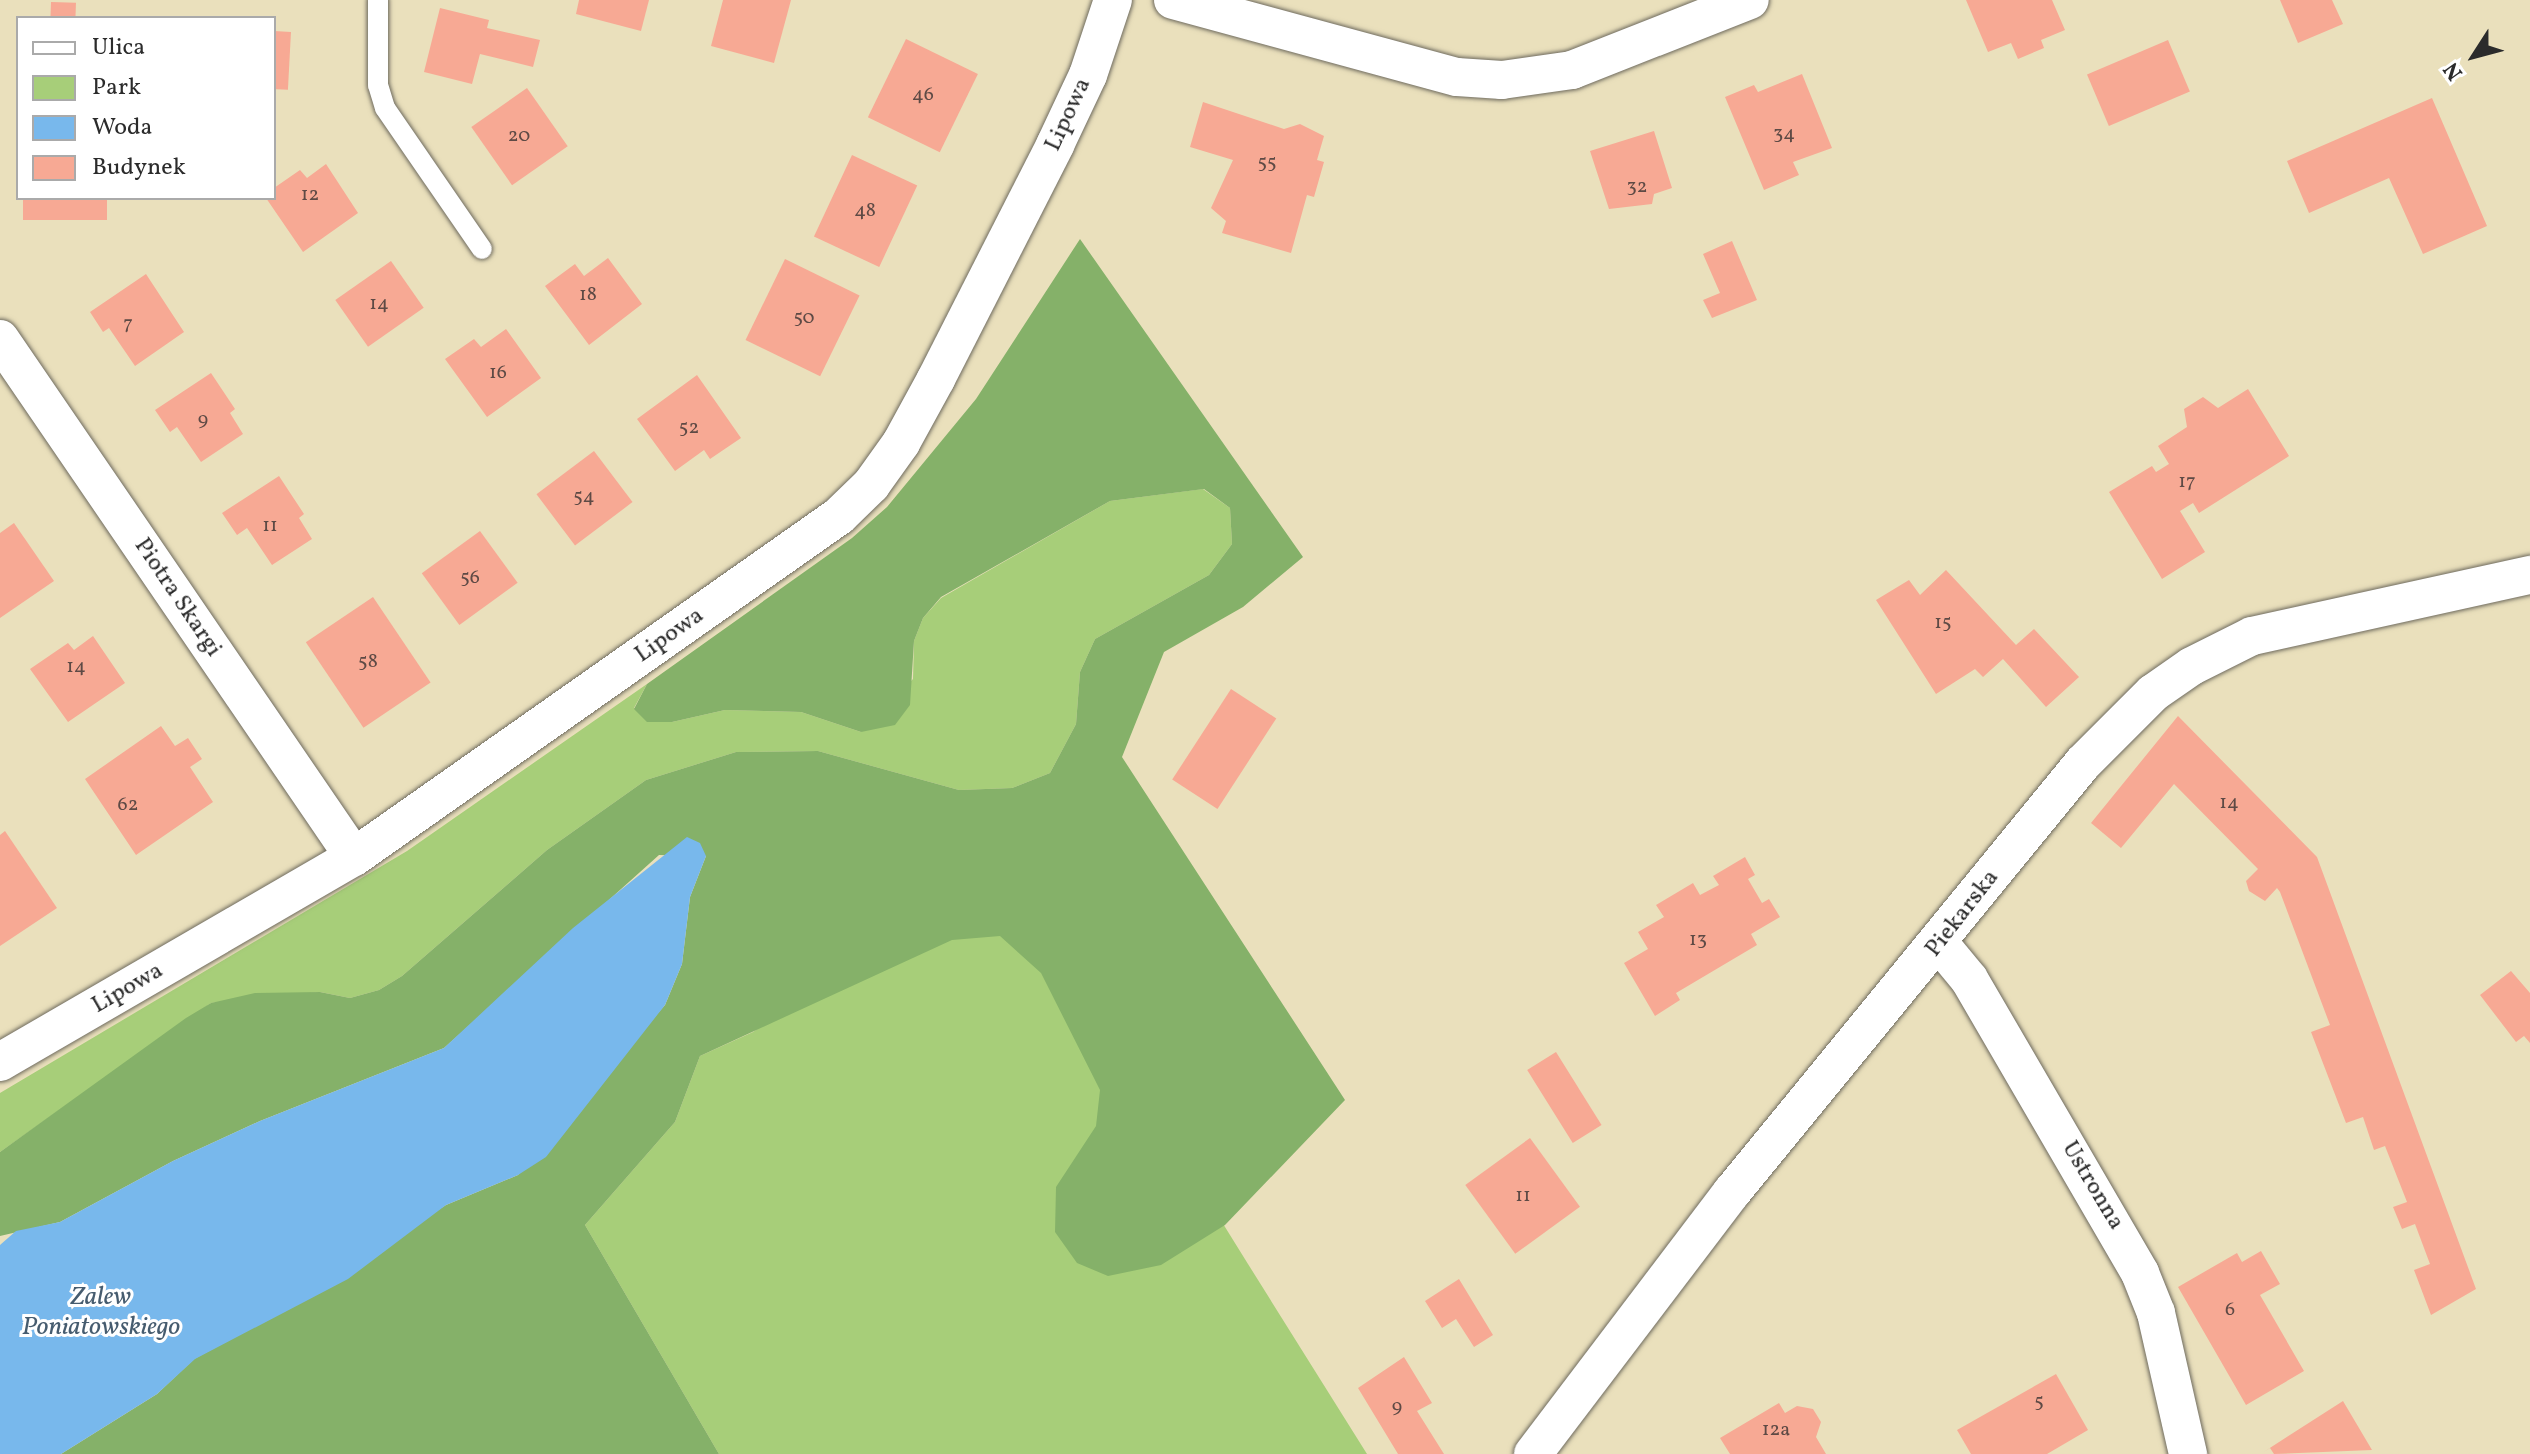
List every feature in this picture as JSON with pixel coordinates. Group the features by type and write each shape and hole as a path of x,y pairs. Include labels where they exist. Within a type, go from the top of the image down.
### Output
{"street":[{"name":"Lipowa","path":"0,1062 354,857 775,564 871,485 936,379 1055,145 1088,75 1113,0"},
{"path":"1173,0 1457,77 1502,80 1572,70 1750,0"},
{"name":"Piotra Skargi","path":"0,339 354,857"},
{"name":"Piekarska","path":"1533,1454 1732,1192 1940,944 2083,763 2153,693 2192,666 2275,630 2530,575"},
{"name":"Ustronna","path":"1940,944 1969,979 2134,1259 2156,1313 2188,1454"}],"lane":[{"path":"378,0 378,85 385,108 482,249"}],"green space":[{"path":"1080,239 1303,557 1243,607 1164,652 1122,757 1345,1100 1225,1225 1161,1265 1108,1276 1077,1263 1055,1232 1056,1187 1096,1126 1100,1090 1041,973 1000,936 952,940 700,1056 675,1122 585,1225 719,1454 61,1454 157,1394 194,1359 252,1328 446,1205 518,1175 665,1005 682,964 690,897 706,856 659,855 444,1048 260,1121 173,1161 60,1222 0,1236 0,1152 186,1018 211,1003 255,993 320,992 350,998 379,990 402,976 547,850 646,780 736,752 818,751 959,790 1012,788 1050,773 1076,724 1080,672 1095,639 1209,575 1232,544 1230,508 1204,489 1110,501 941,597 923,618 914,641 910,705 895,725 861,732 801,712 725,710 672,722 647,722 634,709 647,684 852,538 887,507 976,399"},
{"path":"1203,489 1230,508 1232,544 1209,575 1095,639 1080,672 1076,724 1050,773 1012,788 959,790 818,751 736,752 646,780 547,850 402,976 379,990 350,998 320,992 211,1003 0,1152 0,1093 407,851 647,684 634,708 672,722 725,710 801,712 861,732 913,679 914,641 923,618 941,598 1110,501"},
{"path":"999,863 1367,1454 719,1454 585,1225 675,1122 700,1056 753,1032"}],"water":[{"name":"Zalew Poniatowskiego","path":"687,837 700,843 706,856 690,897 682,964 665,1005 546,1157 518,1175 446,1205 348,1279 195,1359 157,1394 61,1454 0,1454 0,1245 16,1231 60,1222 173,1161 260,1121 444,1048 573,928"}],"building":[{"path":"579,0 649,0 641,31 576,14"},
{"path":"723,0 791,0 774,63 711,46"},
{"path":"1966,0 2052,0 2065,30 2041,40 2044,48 2018,59 2011,43 1988,52"},
{"path":"2280,0 2332,0 2343,24 2298,43"},
{"path":"51,2 76,3 76,16 51,16"},
{"path":"440,8 489,20 487,28 540,40 533,67 480,54 472,84 424,72"},
{"path":"276,31 291,32 288,90 276,89"},
{"path":"906,39 978,74 940,152 868,117"},
{"path":"2168,40 2190,92 2109,126 2087,74"},
{"path":"1802,74 1832,148 1793,162 1799,175 1764,190 1725,97 1754,85 1758,92"},
{"path":"527,88 568,146 512,185 471,127"},
{"path":"2432,98 2487,226 2423,254 2389,178 2309,213 2287,161"},
{"path":"1203,102 1284,129 1300,124 1324,136 1317,160 1324,162 1314,197 1307,195 1291,253 1222,233 1226,221 1211,208 1233,160 1190,147"},
{"path":"1654,131 1672,188 1654,194 1652,204 1609,209 1590,151"},
{"path":"852,155 917,185 879,267 814,237"},
{"path":"326,164 358,213 303,252 267,200 276,200 276,187 300,170 307,178"},
{"path":"23,200 107,200 107,220 23,220"},
{"path":"1732,241 1757,300 1712,318 1703,300 1720,293 1703,254"},
{"path":"608,258 642,304 589,345 545,286 575,264 584,276"},
{"path":"785,259 860,295 820,376 746,340"},
{"path":"391,261 424,308 368,347 335,300"},
{"path":"146,274 184,332 135,366 109,328 103,332 90,312"},
{"path":"506,329 541,378 487,417 445,359 474,339 481,347"},
{"path":"211,373 235,409 230,413 243,434 201,462 177,427 170,432 155,410"},
{"path":"697,375 741,438 710,459 704,450 675,471 637,419"},
{"path":"2248,389 2289,456 2199,513 2193,503 2180,511 2205,552 2162,579 2109,492 2152,466 2156,472 2169,464 2158,446 2187,427 2184,409 2203,397 2218,408"},
{"path":"594,451 633,502 575,545 536,494"},
{"path":"279,476 304,514 299,518 312,539 272,565 247,528 237,535 222,513"},
{"path":"14,523 54,581 0,618 0,533"},
{"path":"480,531 518,583 459,625 422,573"},
{"path":"1946,570 2016,645 2034,629 2079,677 2046,707 2003,659 1983,677 1975,669 1936,694 1876,600 1909,580 1920,595"},
{"path":"373,597 431,682 363,728 306,642"},
{"path":"93,636 125,683 68,722 30,669 68,643 74,650"},
{"path":"1231,689 1276,718 1217,809 1172,780"},
{"path":"2178,716 2317,857 2476,1289 2431,1315 2414,1270 2430,1264 2415,1224 2402,1229 2393,1207 2407,1202 2385,1146 2374,1150 2363,1117 2346,1123 2311,1032 2330,1025 2280,892 2277,888 2265,901 2249,891 2246,881 2258,869 2174,784 2121,848 2091,823"},
{"path":"161,726 175,746 188,738 202,759 190,767 213,802 136,855 85,779"},
{"path":"5,831 57,908 0,946 0,835"},
{"path":"1745,857 1755,875 1748,879 1762,903 1769,899 1780,917 1751,934 1757,945 1676,993 1680,1000 1655,1016 1624,963 1648,949 1638,932 1664,917 1656,905 1693,883 1700,895 1719,885 1713,876"},
{"path":"2511,971 2530,993 2530,1043 2524,1036 2516,1042 2480,995"},
{"path":"1556,1052 1602,1125 1573,1143 1527,1070"},
{"path":"1530,1138 1580,1207 1515,1254 1465,1185"},
{"path":"2261,1251 2280,1284 2260,1295 2304,1371 2246,1405 2178,1287 2237,1253 2242,1262"},
{"path":"1459,1279 1493,1335 1474,1347 1456,1319 1442,1328 1425,1301"},
{"path":"1404,1357 1432,1403 1417,1411 1444,1454 1398,1454 1358,1388"},
{"path":"2056,1374 2088,1430 2047,1454 1971,1454 1957,1430"},
{"path":"2343,1401 2372,1450 2274,1454 2270,1448 2262,1453"},
{"path":"1779,1403 1785,1413 1797,1406 1813,1409 1821,1422 1816,1437 1826,1454 1730,1454 1720,1438"}]}
